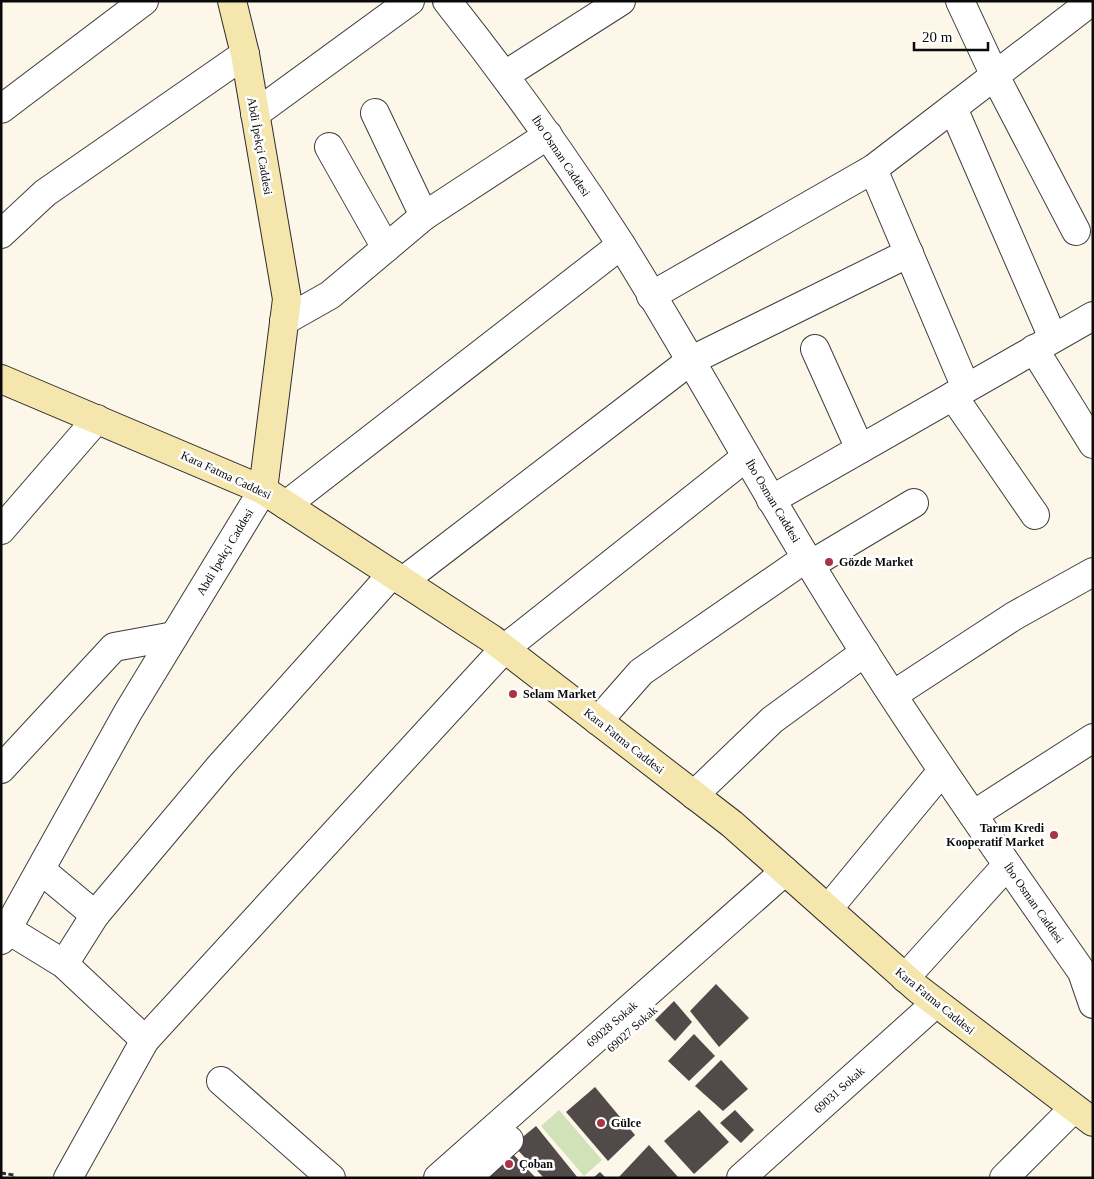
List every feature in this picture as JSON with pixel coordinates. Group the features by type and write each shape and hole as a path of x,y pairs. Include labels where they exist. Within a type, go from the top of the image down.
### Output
{"main road":[{"name":"Abdi İpekçi Caddesi","path":"232,1 245,54 287,298 263,490"},
{"name":"Kara Fatma Caddesi","path":"1,379 263,490 504,648 732,824 905,978 1083,1116"}],"street":[{"path":"1,110 144,1"},
{"path":"255,114 410,1"},
{"name":"İbo Osman Caddesi","path":"447,1 505,74 621,245 808,562 942,771 1082,972 1093,1004"},
{"path":"505,74 622,1"},
{"path":"960,1 995,76 1076,231"},
{"path":"651,296 873,169 1092,1"},
{"path":"1,234 45,193 245,54"},
{"path":"953,108 1043,344 1093,444"},
{"path":"375,113 424,216"},
{"path":"284,321 330,295 424,216 548,135"},
{"path":"329,147 386,248"},
{"path":"873,169 909,253 959,392 1035,516"},
{"path":"286,505 621,245"},
{"path":"64,964 95,915 221,766 397,578 690,361 909,253"},
{"path":"771,500 1093,316"},
{"path":"815,349 860,449"},
{"path":"1,530 97,419"},
{"path":"68,1178 146,1040 504,648 746,457"},
{"name":"Abdi İpekçi Caddesi","path":"4,935 128,712 263,490"},
{"path":"598,720 641,672 808,562 914,503"},
{"path":"893,695 1014,616 1093,572"},
{"path":"1,770 114,647 174,636"},
{"path":"694,795 772,720 865,652"},
{"path":"973,815 1093,738"},
{"path":"828,909 942,771"},
{"path":"905,978 1007,865"},
{"path":"41,870 95,915"},
{"name":"69028 Sokak","path":"438,1178 790,876"},
{"name":"69027 Sokak","path":"468,1178 790,876"},
{"path":"4,935 64,964 146,1040"},
{"name":"69031 Sokak","path":"741,1178 936,1003"},
{"path":"221,1081 331,1178"},
{"path":"1004,1178 1083,1116"}],"path":[{"path":"1,1173 14,1175 14,1178"}],"green space":[{"path":"559,1110 602,1160 584,1176 541,1126"}],"building":[{"path":"716,984 749,1018 719,1047 690,1011"},
{"path":"674,1001 692,1022 675,1041 655,1020"},
{"path":"694,1034 715,1056 689,1081 668,1061"},
{"path":"721,1060 748,1089 723,1111 695,1086"},
{"name":"Gülce","path":"595,1087 635,1135 608,1161 566,1112"},
{"path":"699,1110 729,1142 694,1174 664,1141"},
{"path":"735,1110 754,1130 741,1143 720,1123"},
{"path":"536,1126 578,1178 544,1178 513,1145"},
{"path":"649,1145 679,1178 618,1178"},
{"name":"Çoban","path":"510,1151 536,1178 480,1178"},
{"path":"600,1172 606,1178 593,1178"}],"place":[{"name":"Gözde Market","path":"829,562"},
{"name":"Selam Market","path":"513,694"},
{"name":"Tarım Kredi Kooperatif Market","path":"1054,835"},
{"name":"Gülce","path":"601,1123"},
{"name":"Çoban","path":"509,1164"}]}
